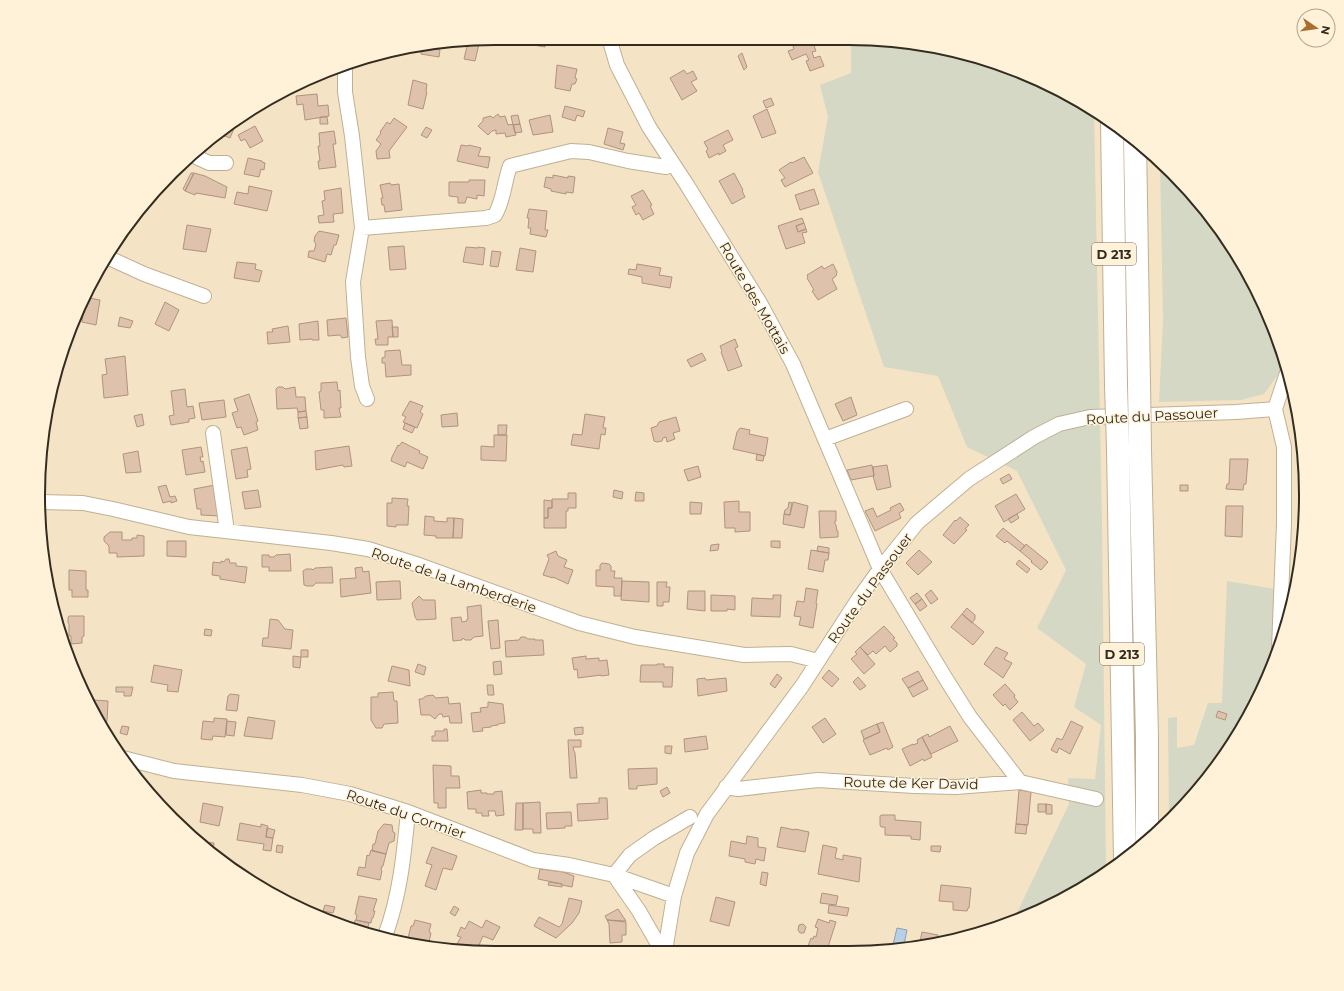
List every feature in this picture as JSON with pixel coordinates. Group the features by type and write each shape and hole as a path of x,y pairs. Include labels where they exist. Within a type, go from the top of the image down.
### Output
{"highway":[{"name":"D 213","path":"1112,130 1125,851"},
{"name":"D 213","path":"1134,147 1147,833"}],"street":[{"name":"Route des Mottais","path":"611,45 616,65 650,127 760,303 793,364 880,569 946,680 970,717 1020,782"},
{"path":"345,71 345,92 352,136 362,228 354,282 361,379 367,399"},
{"path":"362,228 486,218 496,215 501,205 510,166 571,152 589,152 628,161 666,167 673,164"},
{"path":"197,158 209,163 226,163"},
{"path":"112,259 144,274 204,296"},
{"path":"1280,625 1284,523 1284,447 1275,408 1284,381"},
{"name":"Route du Passouer","path":"665,946 674,896 686,853 707,814 802,686 857,601 880,569 917,523 969,478 1034,437 1059,424 1090,417 1236,412 1275,408"},
{"path":"824,439 906,409"},
{"path":"213,432 227,531"},
{"name":"Route de la Lamberderie","path":"45,502 83,503 189,527 331,543 368,549 419,565 572,620 635,637 744,655 791,654 818,661"},
{"name":"Route du Cormier","path":"131,760 174,771 302,785 350,794 408,812 533,860 570,865 614,875 674,896"},
{"name":"Route de Ker David","path":"726,788 738,790 818,780 956,787 1020,782 1096,799"},
{"path":"385,932 394,908 401,875 408,812"},
{"path":"661,946 614,875 630,855 654,838 690,817"}],"green space":[{"path":"851,45 907,49 936,54 965,60 1021,79 1048,91 1094,118 1102,522 1106,865 1074,886 1048,900 1017,914 1069,804 1068,778 1095,779 1101,725 1074,707 1086,664 1037,628 1066,570 1017,471 967,447 938,376 884,367 818,172 828,117 820,85 851,73"},
{"path":"1160,170 1187,198 1206,221 1239,270 1265,323 1282,372 1280,372 1264,394 1241,400 1159,402 1163,320"},
{"path":"1227,581 1288,591 1284,612 1265,668 1239,721 1206,770 1169,812 1168,718 1177,717 1177,748 1194,745 1208,703 1222,703"}],"water":[{"path":"897,928 907,930 904,942 893,943"}],"building":[{"path":"533,45 545,45 545,47"},
{"path":"792,45 814,45 816,51 812,52 814,58 820,56 824,66 810,71 806,61 809,60 806,54 792,60 788,51 794,49"},
{"path":"467,46 479,46 475,61 464,59"},
{"path":"440,50 439,57 421,54 421,52"},
{"path":"742,53 747,67 744,70 738,56"},
{"path":"557,65 577,69 575,78 577,79 575,84 572,84 570,91 555,88"},
{"path":"684,70 687,74 693,71 697,79 691,82 697,91 682,100 670,78"},
{"path":"413,80 427,84 427,92 423,109 408,105"},
{"path":"317,94 318,106 328,105 329,116 305,120 303,104 297,105 296,96"},
{"path":"771,98 774,105 766,108 763,101"},
{"path":"565,106 585,111 583,117 577,115 575,121 562,117"},
{"path":"767,109 776,133 762,138 753,116"},
{"path":"498,114 500,117 505,116 508,125 513,124 516,135 506,137 505,133 496,134 496,130 492,131 488,135 478,126 483,121 483,118 491,116 493,118"},
{"path":"518,115 520,124 513,125 511,116"},
{"path":"550,115 553,132 533,135 529,120"},
{"path":"320,117 327,117 328,124 320,124"},
{"path":"394,118 407,127 389,151 390,158 377,159 376,151 381,144 376,140 387,122 390,124"},
{"path":"520,124 522,132 515,133 513,125"},
{"path":"255,126 263,141 250,148 245,139 241,141 238,135"},
{"path":"426,127 432,130 427,138 421,135"},
{"path":"608,128 623,132 620,143 625,144 623,150 604,144"},
{"path":"234,129 230,138 224,136"},
{"path":"728,130 733,140 723,145 726,151 709,158 706,151 708,149 704,142"},
{"path":"334,131 336,144 333,144 336,167 319,169 319,133"},
{"path":"461,145 481,148 478,156 490,157 488,168 457,161"},
{"path":"804,157 813,173 785,187 781,180 785,178 779,170 791,162 792,163"},
{"path":"248,158 265,163 264,170 261,169 259,177 244,174"},
{"path":"191,173 194,173 185,191 183,189"},
{"path":"194,173 205,176 227,187 225,198 196,193 195,195 185,191"},
{"path":"734,173 745,197 732,204 719,181"},
{"path":"553,175 568,178 568,176 575,177 573,193 566,192 566,194 551,191 551,189 544,187 546,177 553,178"},
{"path":"469,180 485,180 484,196 477,195 477,199 467,197 465,203 458,203 458,197 449,196 449,182 469,182"},
{"path":"390,183 391,185 399,184 402,210 385,212 384,205 382,205 381,198 383,198 380,185"},
{"path":"249,186 272,191 267,211 234,204 237,192 248,194"},
{"path":"341,188 343,213 333,214 334,222 319,223 318,216 324,215 322,201 325,200 324,191"},
{"path":"814,189 819,204 800,210 795,195"},
{"path":"643,190 652,205 650,206 654,214 643,220 639,213 636,215 632,207 636,205 631,196"},
{"path":"529,209 547,211 545,230 548,230 546,237 530,234 531,228 528,228 529,218 527,218"},
{"path":"802,218 804,223 796,226 798,232 806,229 807,232 802,233 805,243 786,249 778,226"},
{"path":"804,223 806,229 798,232 796,226"},
{"path":"187,225 211,229 206,252 183,249"},
{"path":"319,231 339,235 331,255 327,254 325,262 308,257 309,251 314,251 316,244 314,241 315,236"},
{"path":"404,246 406,269 390,270 388,247"},
{"path":"466,247 485,248 483,265 463,262"},
{"path":"520,248 536,251 533,272 516,270"},
{"path":"492,251 501,252 498,267 490,266"},
{"path":"237,262 256,264 255,269 262,271 259,282 234,278"},
{"path":"637,264 661,268 659,275 672,277 670,288 642,283 642,277 628,274 629,269 636,270"},
{"path":"833,264 837,272 836,276 832,279 837,289 818,300 812,291 814,290 807,278 807,275 822,266 824,269"},
{"path":"90,298 100,300 96,325 82,322 83,314"},
{"path":"165,302 179,310 169,331 155,324"},
{"path":"120,317 133,321 130,328 118,326"},
{"path":"346,318 348,337 342,338 340,335 328,336 327,320"},
{"path":"392,320 393,337 388,337 388,345 376,345 375,339 378,339 376,321"},
{"path":"318,321 319,340 300,340 299,324"},
{"path":"288,326 290,342 268,344 267,332 273,332 272,329"},
{"path":"392,327 398,327 398,337 393,337"},
{"path":"735,339 738,347 735,348 742,366 728,371 720,346"},
{"path":"400,350 402,365 411,365 411,375 386,377 385,363 382,363 382,358 385,357 385,351"},
{"path":"702,353 706,360 691,367 687,360"},
{"path":"125,356 128,395 104,398 102,375 107,374 105,359"},
{"path":"337,382 338,391 340,390 341,408 339,408 341,417 324,418 324,410 321,410 319,392 321,391 321,383"},
{"path":"278,387 283,387 285,389 295,387 296,397 305,397 306,411 298,412 297,408 277,409 276,389"},
{"path":"185,389 187,407 193,406 195,418 189,419 189,422 171,425 169,416 174,415 171,391"},
{"path":"249,394 258,421 256,422 258,430 244,435 241,427 237,428 232,413 238,411 234,399"},
{"path":"851,397 857,415 843,421 835,404"},
{"path":"224,400 226,417 202,420 199,403"},
{"path":"410,401 423,406 420,412 423,414 417,428 403,422 406,417 402,415"},
{"path":"306,411 307,417 298,418 298,412"},
{"path":"457,413 458,426 442,427 441,415"},
{"path":"142,414 144,425 137,427 134,416"},
{"path":"585,414 605,417 603,428 606,428 605,435 601,434 599,449 571,445 573,434 582,435"},
{"path":"307,417 308,428 300,429 298,418"},
{"path":"676,417 680,431 673,433 675,439 667,442 666,437 663,438 662,441 654,441 651,428 657,426 659,422"},
{"path":"405,423 415,427 412,433 403,429"},
{"path":"498,425 507,425 506,435 498,435"},
{"path":"740,428 750,430 749,434 768,438 765,456 733,449 737,432"},
{"path":"494,435 507,435 506,461 481,460 481,446 494,447"},
{"path":"402,442 428,457 423,469 407,462 405,467 391,461 398,445 399,446"},
{"path":"349,446 352,466 344,467 343,465 316,470 315,451"},
{"path":"201,447 203,457 200,457 201,462 203,461 205,472 186,475 182,450"},
{"path":"247,447 251,469 247,470 248,477 236,479 231,450"},
{"path":"138,451 141,472 126,473 123,454"},
{"path":"757,454 764,456 763,461 756,460"},
{"path":"1230,459 1248,459 1246,484 1244,484 1243,490 1226,489 1227,484 1229,484"},
{"path":"872,465 874,476 851,480 847,470"},
{"path":"887,465 891,487 877,490 873,476 873,467"},
{"path":"698,466 701,477 688,481 684,470"},
{"path":"1009,474 1012,479 1003,484 1000,479"},
{"path":"166,485 170,497 175,496 177,501 163,503 158,487"},
{"path":"215,485 221,516 201,515 201,509 197,509 194,489"},
{"path":"1180,485 1188,485 1188,491 1180,491"},
{"path":"258,490 261,507 245,509 242,492"},
{"path":"614,490 623,492 622,499 613,497"},
{"path":"636,492 644,493 644,501 635,501"},
{"path":"568,493 576,493 576,508 568,508 568,511 566,511 566,528 544,528 544,518 548,518 548,508 552,508 552,499 568,499"},
{"path":"1016,494 1025,509 1004,522 995,506"},
{"path":"392,498 408,499 408,525 396,525 396,527 387,526 387,503 392,503"},
{"path":"544,500 552,501 552,508 548,508 548,518 544,518"},
{"path":"739,501 739,512 750,512 750,531 735,532 735,528 725,528 724,502"},
{"path":"690,502 702,503 701,514 690,514"},
{"path":"789,502 792,503 790,515 784,514 785,510 788,508"},
{"path":"793,502 808,506 804,528 783,524 784,514 790,515"},
{"path":"900,503 904,510 899,513 901,518 875,531 865,511 873,508 877,517 891,510 890,508"},
{"path":"1226,506 1243,506 1242,537 1225,536"},
{"path":"819,511 836,511 835,524 838,531 838,537 820,538"},
{"path":"1017,514 1019,518 1011,523 1008,519"},
{"path":"425,516 434,517 434,521 447,522 447,518 454,518 453,538 436,538 436,536 424,535"},
{"path":"960,517 969,525 965,529 967,530 954,544 943,535 955,520 956,521"},
{"path":"454,518 463,519 462,538 453,538"},
{"path":"1003,528 1025,546 1020,551 1007,541 1005,543 996,536"},
{"path":"110,532 122,532 122,540 132,540 132,538 137,538 137,535 144,536 144,556 117,557 117,553 109,553 109,546 104,541 104,537"},
{"path":"167,541 186,541 186,557 167,556"},
{"path":"771,541 780,541 780,548 771,547"},
{"path":"719,544 718,550 710,551 711,545"},
{"path":"1026,544 1048,562 1041,570 1020,551"},
{"path":"818,546 829,548 829,553 817,551"},
{"path":"811,550 829,553 828,560 825,560 823,572 808,569"},
{"path":"919,550 932,562 918,575 906,563"},
{"path":"556,551 558,556 567,560 564,567 573,570 568,584 553,577 543,575 549,559 547,555"},
{"path":"290,554 291,571 269,571 269,567 262,567 262,555 274,557 276,555"},
{"path":"226,559 229,559 230,563 236,563 236,566 247,567 245,583 220,579 220,576 212,575 213,562 221,563 221,561 224,562"},
{"path":"1019,560 1030,569 1027,573 1016,564"},
{"path":"602,563 609,564 611,566 611,571 615,571 614,578 622,578 621,596 614,596 614,587 596,586 596,570 600,570 600,565"},
{"path":"332,567 333,583 316,583 313,586 304,585 303,571 306,569 313,570 315,568"},
{"path":"362,567 363,572 369,571 371,593 341,597 340,579 356,578 355,568"},
{"path":"69,570 86,571 86,590 88,590 88,597 72,597 72,590 69,590"},
{"path":"400,581 401,599 377,600 376,582"},
{"path":"622,581 649,582 649,602 621,600"},
{"path":"657,582 667,582 666,587 670,587 669,602 663,602 663,606 657,606"},
{"path":"806,588 818,590 813,628 799,625 801,617 794,616 797,601 804,602"},
{"path":"931,590 938,599 931,604 925,595"},
{"path":"688,591 705,591 705,611 687,609"},
{"path":"917,593 922,599 915,604 910,598"},
{"path":"711,595 735,596 735,610 727,609 727,611 711,611"},
{"path":"773,595 781,595 780,617 751,616 752,598 773,599"},
{"path":"419,596 423,600 435,600 436,619 417,620 412,603"},
{"path":"922,599 927,606 920,611 915,604"},
{"path":"481,605 483,636 474,637 471,640 465,640 463,638 462,640 453,641 451,618 461,617 462,622 467,621 467,607"},
{"path":"967,608 975,615 975,619 972,623 962,614"},
{"path":"962,614 984,632 973,645 951,627"},
{"path":"69,616 84,616 84,636 82,637 82,643 71,644 68,623"},
{"path":"270,619 278,620 285,629 293,630 291,649 262,646 263,638 268,638"},
{"path":"498,620 500,648 491,649 488,621"},
{"path":"884,626 895,638 893,639 897,643 897,646 890,652 885,646 876,654 873,651 868,655 860,647"},
{"path":"205,629 212,630 211,636 204,635"},
{"path":"521,637 543,640 544,655 506,657 505,641 519,640"},
{"path":"860,647 875,664 864,674 851,659 857,654 855,652"},
{"path":"996,647 1008,653 1004,659 1012,663 1003,678 984,664"},
{"path":"301,650 308,650 308,657 301,657"},
{"path":"293,656 301,657 300,668 293,667"},
{"path":"586,656 586,659 599,658 599,661 607,660 609,675 578,678 577,669 574,670 572,658"},
{"path":"501,661 502,674 494,675 493,662"},
{"path":"418,664 426,667 424,675 415,672"},
{"path":"664,664 664,667 673,667 672,687 663,687 663,682 640,682 641,665"},
{"path":"154,665 182,670 178,692 167,691 168,685 151,682"},
{"path":"392,666 409,670 410,686 388,681"},
{"path":"829,670 839,679 832,687 822,678"},
{"path":"918,671 923,680 908,688 902,679"},
{"path":"777,674 782,678 775,688 770,684"},
{"path":"858,677 866,686 860,690 853,682"},
{"path":"705,678 706,680 726,678 727,691 698,696 697,679"},
{"path":"923,680 928,689 913,697 908,688"},
{"path":"1005,684 1015,695 1014,697 1018,702 1010,710 1005,704 1003,706 993,695"},
{"path":"487,685 493,685 494,695 488,695"},
{"path":"116,687 133,687 131,696 124,696 124,692 116,692"},
{"path":"393,692 394,701 397,701 398,723 384,724 382,728 376,728 371,720 371,697 378,697 378,693"},
{"path":"230,694 239,695 237,711 226,710 228,696"},
{"path":"433,695 436,698 448,697 449,704 460,703 462,723 450,723 449,716 443,717 442,714 439,714 435,719 430,715 421,715 419,699"},
{"path":"94,701 108,701 106,722 105,721"},
{"path":"488,702 503,704 505,723 482,728 483,731 473,732 471,713 481,712 480,708 488,707"},
{"path":"1218,711 1227,714 1225,720 1216,717"},
{"path":"1022,712 1034,726 1038,723 1044,730 1030,741 1013,720"},
{"path":"248,717 275,721 272,739 244,736"},
{"path":"214,718 227,719 225,737 213,736 212,740 201,739 203,721 214,722"},
{"path":"825,718 836,734 823,743 812,727"},
{"path":"227,721 236,722 234,736 226,735"},
{"path":"1071,721 1083,727 1070,754 1059,748 1057,753 1051,750 1057,738 1062,740"},
{"path":"883,722 893,747 870,755 863,740 880,732 877,724"},
{"path":"877,724 880,732 864,739 861,731"},
{"path":"122,726 129,727 127,735 120,733"},
{"path":"950,726 958,741 931,754 922,737 928,734 929,737"},
{"path":"583,727 583,734 575,735 574,728"},
{"path":"444,729 447,729 448,741 432,741 432,736 435,736 435,731 444,731"},
{"path":"706,736 708,749 685,752 684,739"},
{"path":"922,737 932,757 924,761 923,759 910,766 902,749 918,743 917,740"},
{"path":"568,740 581,740 581,747 573,747 575,753 577,778 570,778"},
{"path":"665,746 672,746 671,754 665,753"},
{"path":"433,765 451,766 451,776 459,776 460,788 446,788 446,808 438,808 438,803 434,803"},
{"path":"657,768 657,784 637,786 637,789 629,789 628,769"},
{"path":"667,787 670,793 663,797 660,791"},
{"path":"481,790 481,793 487,794 494,794 494,792 502,791 504,815 496,816 495,811 488,811 489,816 482,816 482,813 476,813 476,809 468,809 467,792"},
{"path":"1019,790 1031,792 1028,825 1016,824"},
{"path":"599,798 607,798 608,819 578,821 577,804 599,803"},
{"path":"540,802 541,833 533,833 533,829 523,829 523,803"},
{"path":"203,803 223,807 219,826 200,822"},
{"path":"516,803 523,803 523,830 515,830"},
{"path":"1038,804 1046,804 1046,812 1038,812"},
{"path":"1046,804 1052,805 1052,814 1046,814"},
{"path":"571,812 572,826 547,829 546,813"},
{"path":"895,815 895,820 921,822 920,840 911,839 911,836 885,835 885,827 881,827 880,825 880,816"},
{"path":"240,823 261,827 261,824 268,826 266,837 273,838 271,851 263,850 264,844 237,840"},
{"path":"384,824 392,825 393,832 395,833 394,841 389,843 386,854 372,851 378,831"},
{"path":"1016,824 1027,825 1026,834 1015,833"},
{"path":"781,827 809,832 805,852 777,847"},
{"path":"267,828 275,830 273,838 266,837"},
{"path":"747,836 758,838 758,847 766,848 764,861 756,859 755,864 745,862 745,859 729,856 731,841 746,844"},
{"path":"208,842 214,843 214,847"},
{"path":"277,845 283,846 282,853 276,852"},
{"path":"823,845 837,848 835,858 843,860 843,855 861,858 859,882 818,874"},
{"path":"931,846 941,846 940,852 931,851"},
{"path":"432,847 457,856 452,870 443,868 436,890 425,886 432,865 426,863"},
{"path":"371,850 386,854 381,870 380,880 357,875 359,867 365,868 367,855 369,856"},
{"path":"540,869 563,872 574,876 572,887 538,879"},
{"path":"762,872 768,873 766,886 760,884"},
{"path":"549,882 562,884 562,887 548,885"},
{"path":"941,885 971,888 969,908 967,911 953,910 953,902 939,901"},
{"path":"822,893 838,896 836,905 820,903"},
{"path":"359,896 377,899 371,923 356,920 357,915 355,914"},
{"path":"716,897 735,902 729,926 710,921"},
{"path":"569,898 582,901 579,913 572,923 556,938 534,926 539,917 559,927 562,924"},
{"path":"325,905 335,907 333,913 323,911"},
{"path":"829,905 849,908 847,916 828,913"},
{"path":"454,906 459,909 455,916 450,913"},
{"path":"618,909 626,921 607,920 605,916"},
{"path":"818,919 829,923 830,920 836,922 828,946 808,946 811,938 813,939 814,936 816,937 818,928 815,927"},
{"path":"355,920 369,923 368,927 354,923"},
{"path":"415,920 431,924 429,941 408,937 411,926 413,926"},
{"path":"486,920 500,927 493,940 483,936 479,945 457,944 461,937 457,936 461,927 465,929 469,921 482,928"},
{"path":"607,920 626,922 626,935 622,935 622,942 610,943 609,924"},
{"path":"803,924 806,927 804,933 800,933 798,930 799,925"},
{"path":"922,932 938,935 938,937 920,940"}]}
